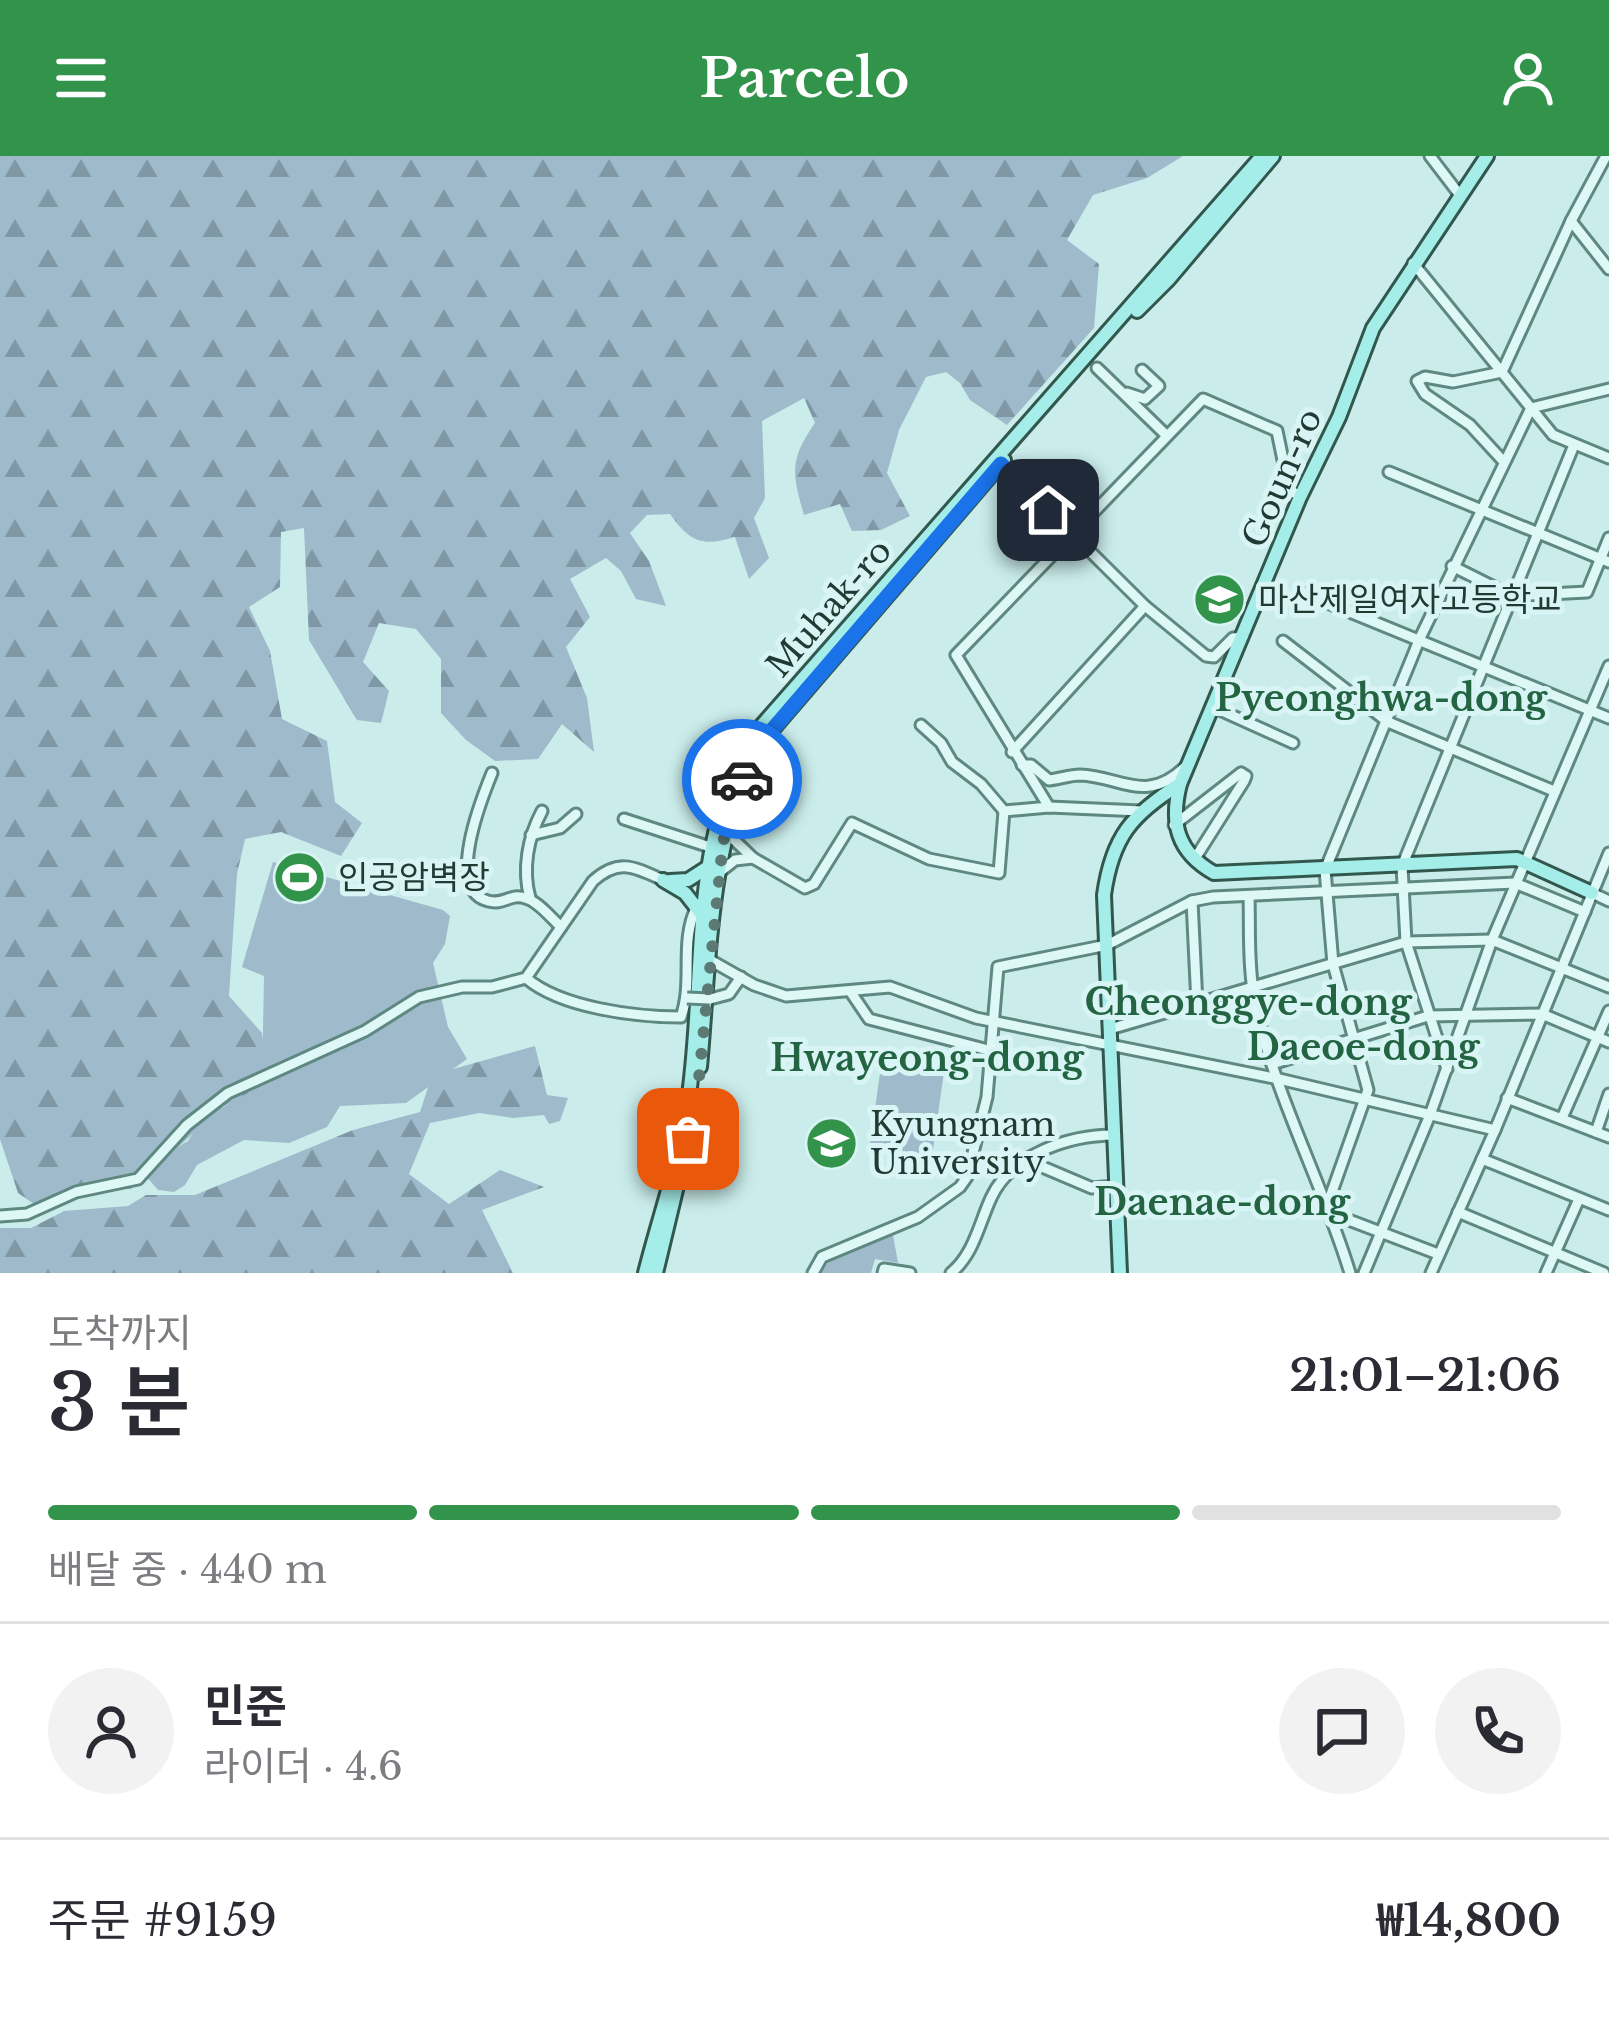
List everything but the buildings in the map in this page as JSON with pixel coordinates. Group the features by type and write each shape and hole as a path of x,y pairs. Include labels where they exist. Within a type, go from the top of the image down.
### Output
{"main road":[{"name":"Muhak-ro","path":"656,1273 697,1097 710,960 710,848 731,775 756,732 1262,156"},
{"name":"Muhak-ro","path":"645,1273 688,1102 700,912 744,774 760,744 1075,372 1168,280 1273,156"},
{"name":"Goun-ro","path":"1174,825 1180,784 1373,328 1487,156"},
{"path":"1120,1273 1104,895 1118,838 1141,811 1180,784"},
{"path":"1174,825 1194,860 1214,873 1517,859 1592,893"},
{"path":"663,880 688,880 713,871"},
{"path":"663,880 681,889 700,912"}],"street":[{"path":"1430,156 1459,194"},
{"path":"1502,372 1606,156"},
{"path":"1571,221 1609,269"},
{"path":"1413,263 1552,435 1609,458"},
{"path":"1097,368 1166,434"},
{"path":"1121,392 1141,399 1155,392 1159,386 1142,370"},
{"path":"1502,372 1453,382 1425,377 1417,382 1425,394 1470,425 1504,462"},
{"path":"1328,1202 1368,1090 1333,964 1325,870 1452,566 1531,408 1609,388"},
{"path":"1049,807 956,656 1203,399 1277,431 1289,489 1300,497"},
{"path":"1447,1069 1406,942 1402,866 1574,445"},
{"path":"1001,464 1145,606 1205,656 1214,658 1233,638 1243,637"},
{"path":"1389,472 1605,560"},
{"path":"1452,566 1512,596 1587,592 1605,560 1609,538"},
{"path":"1301,592 1609,718"},
{"path":"1012,752 1145,606"},
{"path":"1283,641 1388,722 1554,791"},
{"path":"1364,1273 1430,1115 1515,883 1609,666"},
{"path":"1213,707 1293,743"},
{"path":"727,828 730,838 753,857 809,887 852,823 929,859 999,873 1004,811 921,725"},
{"path":"1022,765 1031,765 1049,780 1079,775 1134,788 1174,777 1189,763"},
{"path":"492,773 474,824 468,882 474,894 492,902 530,899 561,927"},
{"path":"1174,825 1241,773 1246,776 1194,860"},
{"path":"1004,811 1049,807 1141,811"},
{"path":"530,899 526,880 531,835 542,811"},
{"path":"531,835 560,828 576,814"},
{"path":"624,819 710,848"},
{"path":"1435,1271 1438,1254 1495,1130 1609,853"},
{"path":"713,871 753,857"},
{"path":"0,1216 27,1214 76,1192 138,1179 187,1125 229,1093 364,1031 419,998 526,978 607,868 632,866 663,880"},
{"path":"813,1273 822,1257 901,1226 960,1187 974,1156 987,1097 998,968 1107,945 1192,901 1515,883 1585,912"},
{"path":"1592,893 1609,901"},
{"path":"1249,896 1253,989 1273,1064 1333,1214 1350,1273"},
{"path":"1192,901 1198,1004"},
{"path":"526,978 538,989 590,1009 681,1017 688,998 687,944 700,912"},
{"path":"1110,1036 1198,1004 1406,942 1492,940 1609,987"},
{"path":"710,960 786,996 874,987 902,990 950,1010 995,1021 1110,1036 1495,1130"},
{"path":"688,998 729,994 741,977"},
{"path":"850,991 869,1019 992,1052"},
{"path":"1562,1118 1603,1039 1609,1011"},
{"path":"1273,1064 1428,1016 1542,1014 1603,1039"},
{"path":"1596,1132 1609,1094"},
{"path":"1507,1098 1609,1138"},
{"path":"950,1273 980,1230 992,1195 1026,1160 1092,1135 1114,1135"},
{"path":"1482,1159 1609,1210"},
{"path":"1026,1160 1092,1188 1115,1186"},
{"path":"1546,1273 1579,1199"},
{"path":"1458,1212 1607,1272"},
{"path":"1333,1214 1438,1254"},
{"path":"883,1273 884,1269 910,1273"}],"green space":[{"path":"0,156 1183,156 1147,178 1093,195 1067,240 1099,264 1094,328 1007,425 970,400 946,372 926,377 899,430 887,473 910,516 881,530 852,531 840,504 804,515 795,467 815,423 804,398 762,421 765,498 754,518 769,558 749,579 735,537 698,540 670,514 647,515 630,533 649,561 666,606 636,599 621,571 606,558 570,579 590,617 566,647 587,698 594,752 562,724 538,759 495,761 441,713 441,659 416,629 379,623 363,662 389,691 381,723 357,720 309,640 304,528 281,532 280,587 249,607 270,651 282,719 327,741 335,802 362,823 341,856 281,832 245,839 237,874 229,996 262,1033 269,1088 224,1106 131,1189 91,1190 38,1207 18,1193 0,1139"},
{"path":"273,862 443,910 450,916 445,944 433,963 448,1027 467,1059 406,1103 340,1106 327,1127 289,1143 244,1140 197,1165 185,1185 174,1192 158,1190 146,1176 161,1157 188,1141 202,1119 262,1085 264,976 242,967"},
{"path":"535,1046 547,1095 568,1098 560,1121 549,1124 544,1115 513,1118 479,1113 430,1123 409,1174 449,1204 500,1170 544,1187 482,1210 513,1273 0,1273 0,1228 31,1228 64,1211 128,1206 146,1195 195,1195 353,1130 420,1112 432,1075"},
{"path":"883,1052 946,1057 932,1157 869,1151"},
{"path":"893,1235 898,1263 875,1259 871,1273 821,1273 834,1253"}],"way so far":[{"path":"688,1139 697,1097 723,842 742,779"}],"place":[{"name":"마산제일여자고등학교","path":"1219,599"},
{"name":"인공암벽장","path":"299,877"},
{"name":"Kyungnam University","path":"831,1143"}],"district":[{"name":"Pyeonghwa-dong","path":"1381,698"},
{"name":"Cheonggye-dong","path":"1248,1002"},
{"name":"Daeoe-dong","path":"1363,1047"},
{"name":"Hwayeong-dong","path":"927,1058"},
{"name":"Daenae-dong","path":"1222,1202"}],"route":[{"path":"742,779 760,744 1001,464 1048,510"}]}
